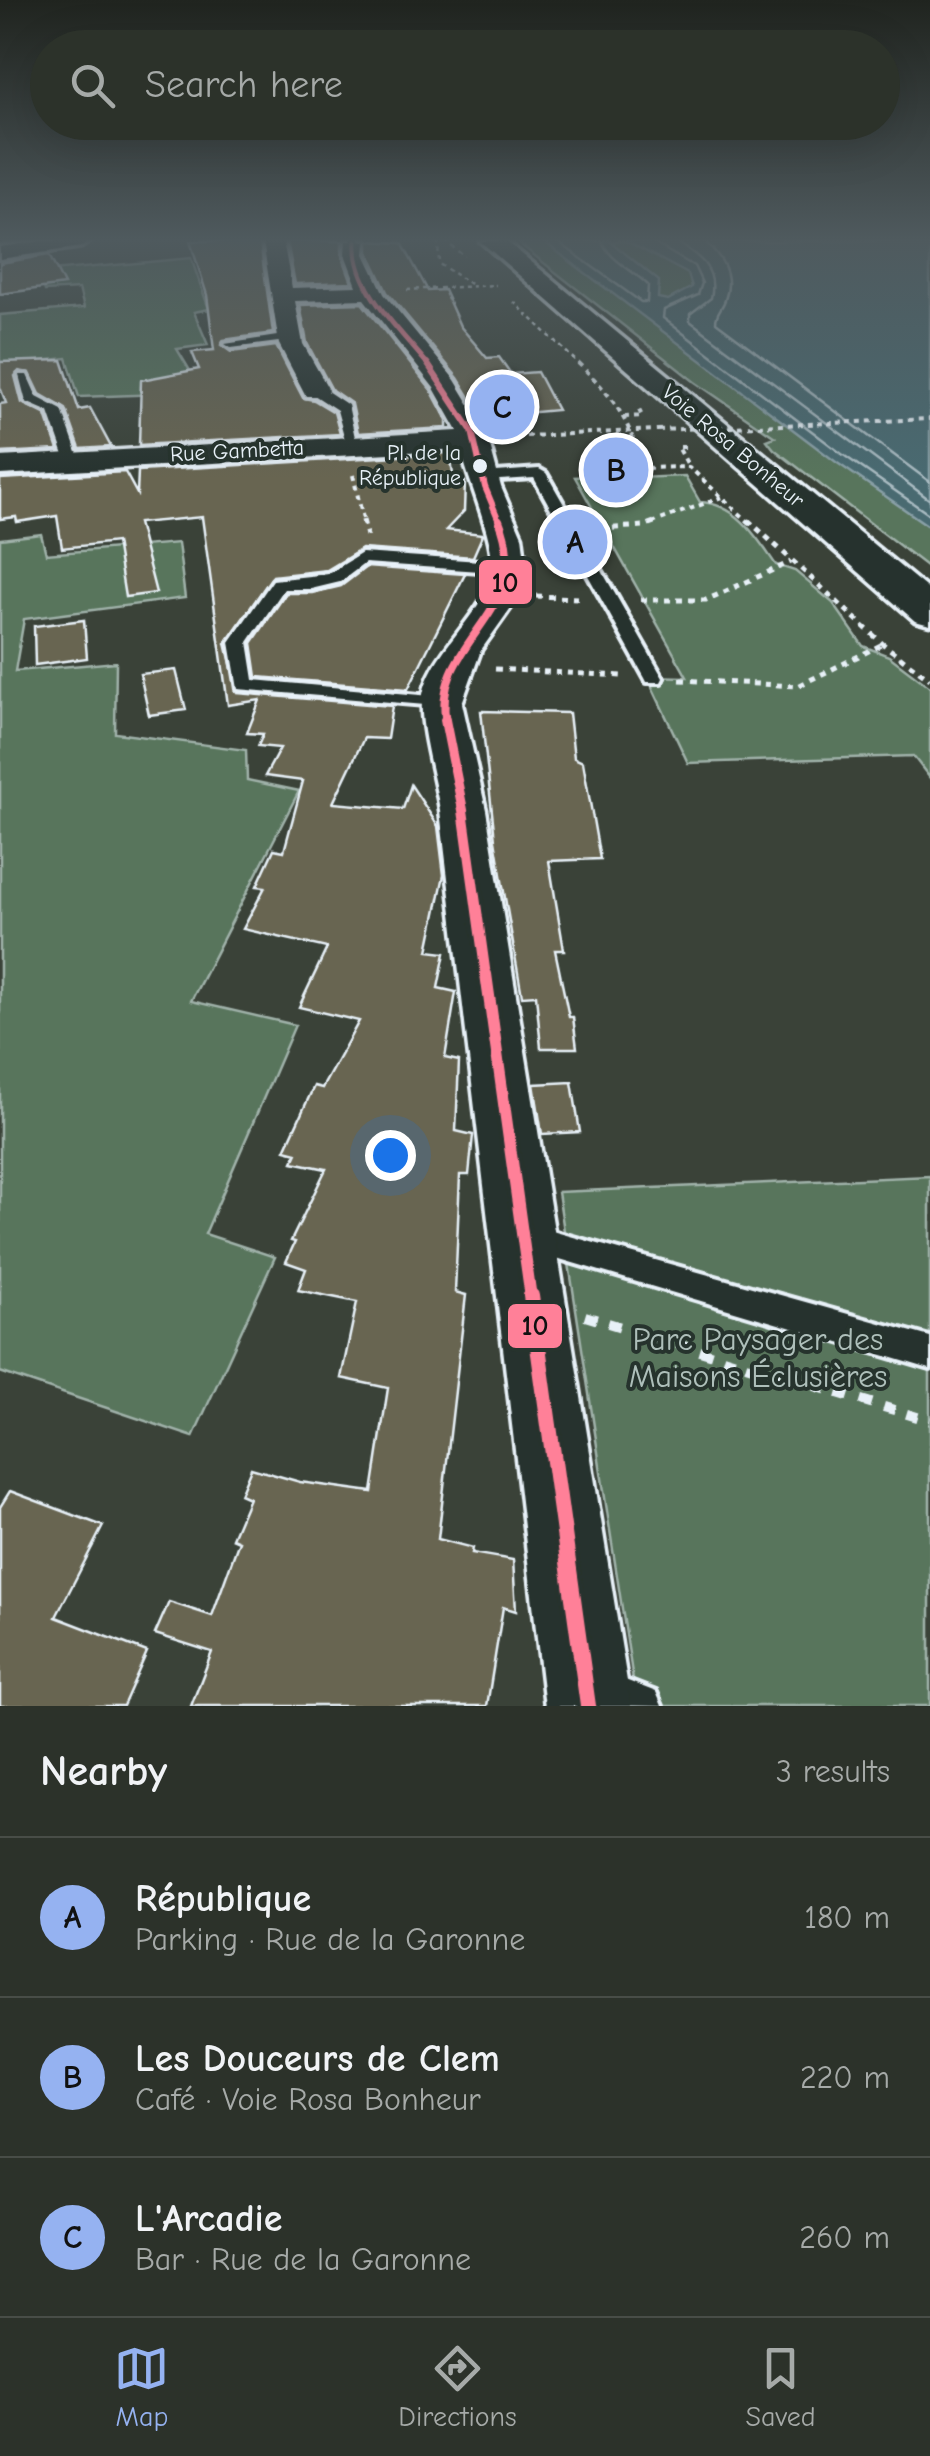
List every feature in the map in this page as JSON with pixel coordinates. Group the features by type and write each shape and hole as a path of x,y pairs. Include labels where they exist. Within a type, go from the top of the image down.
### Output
{"street":[{"path":"288,321 297,358 316,390"},
{"path":"392,321 458,404 506,536 509,568 502,595 452,667 442,703 463,810 586,1696"},
{"name":"Voie Rosa Bonheur","path":"569,321 930,612"},
{"name":"Rue Gambetta","path":"0,466 349,444 478,458"}],"lane":[{"path":"230,344 290,338"},
{"path":"23,378 30,399 55,410 73,461"},
{"path":"316,390 343,408 349,444"},
{"path":"478,458 540,473 654,678"},
{"path":"442,703 244,685 239,642 279,584 322,582 347,571 356,559 509,568"},
{"path":"524,1236 930,1353"},
{"path":"586,1696 642,1706"}],"path":[{"path":"533,321 613,396 632,432 642,468 689,467"},
{"path":"623,417 642,416"},
{"path":"478,458 618,432 930,419"},
{"path":"349,444 372,557"},
{"path":"678,448 689,467 792,562 884,644 930,679"},
{"path":"574,530 644,526 722,497"},
{"path":"706,600 792,562"},
{"path":"798,686 884,644"},
{"path":"532,1300 930,1421"}],"green space":[{"path":"0,321 198,321 208,345 177,349 192,374 189,393 79,397 67,358 0,365"},
{"path":"617,321 930,321 930,569 774,449 767,440 775,437 695,382"},
{"path":"610,475 612,479 685,476 700,502 735,515 776,565 795,571 833,603 863,646 889,656 930,687 930,778 913,756 688,763 647,676 687,677 575,477"},
{"path":"41,534 46,554 178,543 185,598 24,619 15,671 116,662 115,733 246,750 247,780 299,791 191,1001 295,1025 205,1234 275,1257 193,1437 0,1372 0,539"},
{"name":"Parc Paysager des Maisons Éclusières","path":"930,1176 930,1706 637,1706 558,1192"}],"water":[{"path":"649,321 930,321 930,527 836,462"}],"building":[{"path":"210,321 271,321 273,333 224,340 221,345 231,352 276,346 303,398 334,412 340,434 139,445 141,380 199,369 192,352 214,350"},
{"path":"303,321 376,321 431,390 447,420 447,428 358,433 352,404 332,390 307,343"},
{"path":"411,321 458,321 487,358 499,357 511,374 537,372 557,410 482,417 458,378"},
{"path":"62,360 79,410 90,408 111,447 80,449 66,409 40,394 30,373 19,371 15,376 22,403 46,415 58,450 0,453 0,404 6,403 0,387 0,362"},
{"path":"450,453 454,482 465,482 464,511 446,530 483,534 473,557 362,549 327,570 273,576 226,643 238,693 392,706 387,739 364,738 333,803 403,809 411,785 438,826 444,875 428,951 445,953 438,988 456,992 445,1058 459,1061 456,1131 473,1135 469,1175 460,1175 455,1292 466,1295 438,1539 473,1548 472,1553 513,1560 516,1611 503,1607 487,1706 191,1706 212,1652 155,1634 169,1602 212,1616 239,1541 232,1538 249,1498 240,1494 251,1468 300,1482 372,1492 388,1388 341,1378 357,1302 298,1290 306,1269 286,1262 295,1242 291,1241 326,1169 293,1162 297,1153 285,1150 314,1086 322,1088 359,1021 299,1007 327,948 243,929 265,887 257,886 274,849 284,851 303,781 265,776 280,748 258,746 263,734 247,733 260,700 228,705 202,517 138,523 156,593 125,597 116,542 62,548 57,516 17,522 16,517 0,519 0,479 125,472 137,494 138,471"},
{"path":"366,567 465,574 408,689 257,677 252,643 286,593 312,593 341,586"},
{"path":"84,620 87,658 35,665 34,626"},
{"path":"176,670 186,710 149,715 140,674"},
{"path":"481,711 569,713 574,758 583,762 600,859 549,861 564,950 555,950 577,1048 541,1048 536,995 522,996 495,840"},
{"path":"572,1082 580,1132 542,1134 534,1084"},
{"path":"10,1491 103,1526 56,1617 147,1652 123,1706 0,1706 0,1507"}],"transit line":[{"name":"10","path":"393,321 446,386 472,431 485,487 505,536 509,568 502,595 462,649 442,703 463,810 588,1706"}],"place":[{"name":"L'Arcadie","path":"502,407"},
{"name":"Pl. de la République","path":"480,466"},
{"name":"Les Douceurs de Clem","path":"616,470"},
{"name":"République","path":"575,542"}]}
